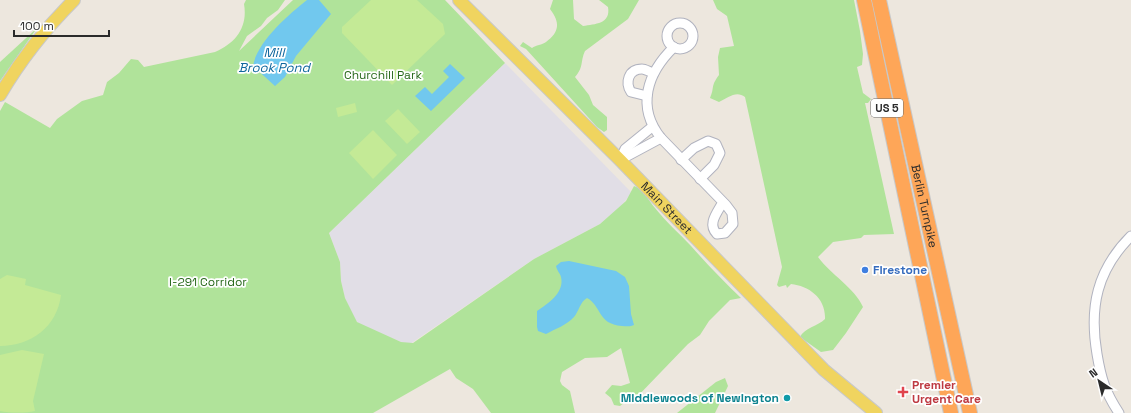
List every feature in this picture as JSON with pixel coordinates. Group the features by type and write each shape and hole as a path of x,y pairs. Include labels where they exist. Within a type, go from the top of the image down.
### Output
{"highway":[{"name":"Berlin Turnpike","path":"864,0 911,216 948,406 951,413"},
{"name":"Berlin Turnpike","path":"879,0 970,413"},
{"path":"911,216 916,204 923,196"}],"main road":[{"path":"0,95 27,52 49,25 74,0"},
{"name":"Main Street","path":"459,0 620,160 824,370 876,413"}],"street":[{"path":"674,47 665,56 654,73 647,96 646,101 652,127 681,160 723,202"},
{"path":"647,96 631,92 627,83 629,77 636,70 642,69 654,73"},
{"path":"620,160 625,149 652,127"},
{"path":"620,160 661,138"},
{"path":"681,160 694,148 708,140 716,144 720,153 714,165 700,180"},
{"path":"1119,413 1108,397 1101,377 1095,341 1094,310 1103,274 1113,258 1131,236"}],"shaded area":[{"path":"505,63 631,192 630,195 621,206 600,224 534,259 410,344 401,342 362,326 354,319 345,298 341,281 340,262 329,233"}],"green space":[{"name":"I-291 Corridor","path":"246,0 285,0 278,10 267,18 261,26 247,36 239,51 293,0 445,0 505,63 329,233 340,262 341,281 345,298 357,322 401,342 413,343 534,259 600,224 626,201 634,186 643,192 664,218 741,298 730,300 709,321 700,335 688,344 634,400 633,396 620,406 614,405 611,398 605,393 612,385 621,386 630,383 621,348 607,357 585,358 562,372 560,381 562,385 570,391 575,413 491,413 473,389 456,378 450,369 373,413 0,413 0,111 5,102 50,128 57,119 82,101 103,95 107,82 119,73 131,59 138,60 144,67 215,52 229,44 239,33 242,27 245,12 244,4"},
{"name":"Churchill Park","path":"371,0 417,0 443,24 445,34 392,85 342,33 342,27"},
{"path":"553,0 573,0 574,19 583,26 601,22 607,17 608,7 599,0 639,0 628,19 585,51 580,70 575,77 589,95 593,105 607,117 607,130 604,132 597,127 526,49 520,46 523,42 532,48 544,43 554,34 557,23 556,18 550,9"},
{"path":"713,0 854,0 863,54 862,65 857,67 863,93 871,99 868,103 865,103 894,234 864,235 861,238 833,242 818,257 829,270 854,293 863,307 833,350 821,352 800,337 805,331 819,324 825,319 823,305 815,294 798,285 791,284 787,288 786,285 779,287 777,285 782,267 745,97 735,94 719,102 710,98 714,82 719,75 718,57 720,48 734,46 727,16 717,9"},
{"path":"37,28 0,81 0,62"},
{"path":"355,103 357,112 338,117 336,108"},
{"path":"398,109 420,132 407,144 385,121"},
{"path":"373,130 397,155 373,179 349,153"},
{"path":"7,275 26,279 25,285 61,295 59,306 54,316 41,332 22,343 0,346 0,279"},
{"path":"22,350 44,354 33,401 35,411 0,411 0,355"},
{"path":"725,378 728,386 715,413 677,413 716,382"}],"water":[{"name":"Mill Brook Pond","path":"307,0 319,0 331,14 296,56 285,77 275,86 253,66 256,57 260,48 274,30"},
{"path":"450,64 465,78 431,111 415,96 425,87 432,94 449,77 443,71"},
{"path":"569,261 616,271 625,277 629,286 631,314 634,325 622,326 614,325 608,322 592,301 587,298 574,317 561,327 546,334 538,331 537,311 546,305 558,293 562,283 556,266 561,262"}],"place":[{"name":"Firestone","path":"865,270"},
{"name":"Premier Urgent Care","path":"903,392"},
{"name":"Middlewoods of Newington","path":"787,398"}]}
